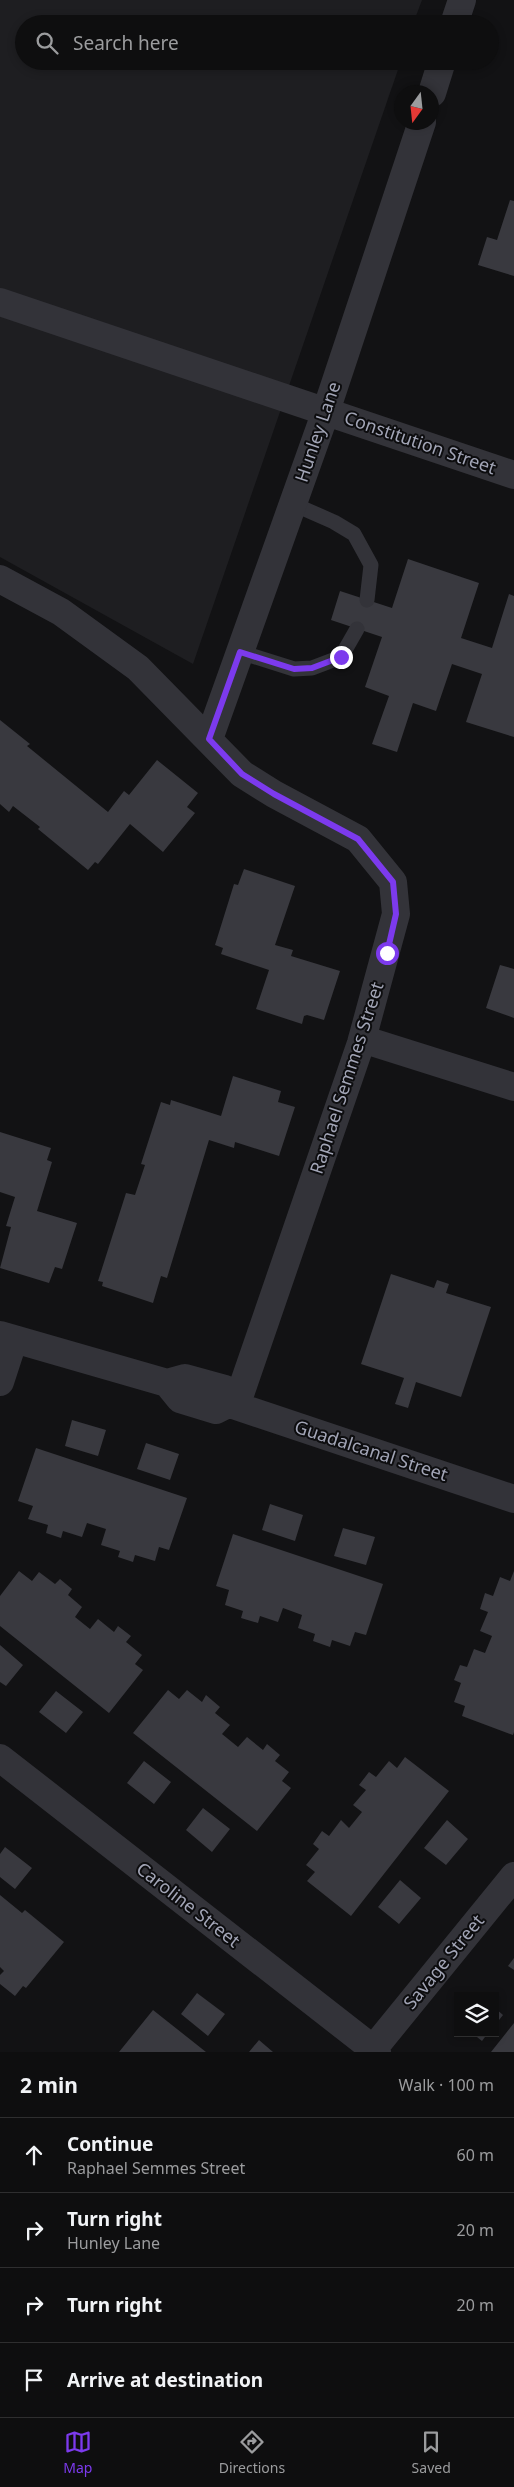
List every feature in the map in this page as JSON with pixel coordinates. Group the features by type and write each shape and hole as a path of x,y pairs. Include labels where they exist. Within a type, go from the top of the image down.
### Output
{"street":[{"path":"457,15 462,0"},
{"path":"434,85 439,70"},
{"name":"Hunley Lane","path":"209,739 326,411 419,130"},
{"name":"Constitution Street","path":"0,302 514,475"},
{"name":"Raphael Semmes Street","path":"0,579 61,612 138,668 242,774 274,794 358,839 393,882 396,914 362,1039 232,1405"},
{"path":"362,1039 514,1087"},
{"path":"0,1382 7,1337"},
{"name":"Guadalcanal Street","path":"7,1337 167,1383 180,1399 216,1410 232,1405 514,1499"},
{"name":"Caroline Street","path":"0,1758 375,2050"},
{"name":"Savage Street","path":"375,2050 514,1876"}],"lane":[{"path":"293,504 334,522 354,534 371,565 367,600"},
{"path":"240,652 294,669 312,668 341,657 357,629"}],"shaded area":[{"path":"0,0 422,0 416,15 15,15 15,70 398,70 193,664 0,557"}],"building":[{"path":"510,200 514,201 514,276 478,265 487,237 497,240"},
{"path":"408,559 479,583 461,638 492,648 509,594 514,596 514,737 466,722 482,674 452,664 436,711 413,703 397,752 372,744 389,696 365,687 382,637 331,620 340,591 392,608"},
{"path":"0,720 30,744 27,746 108,812 124,791 129,795 157,760 198,793 187,807 195,813 163,852 130,824 98,864 95,862 88,870 38,829 40,827 13,806 9,812 0,804"},
{"path":"244,869 295,886 275,945 293,950 291,956 340,971 324,1020 307,1015 304,1016 302,1024 256,1009 269,970 221,954 223,948 215,945 234,884 238,885"},
{"path":"500,965 514,969 514,1018 486,1008"},
{"path":"233,1076 281,1091 278,1102 295,1107 279,1156 235,1142 234,1148 209,1140 167,1278 161,1276 153,1303 102,1286 103,1282 98,1281 126,1193 135,1195 145,1165 141,1164 161,1102 170,1105 171,1100 221,1116"},
{"path":"0,1132 51,1148 47,1160 52,1162 37,1211 77,1223 62,1269 55,1267 49,1283 0,1268 11,1227 6,1226 15,1197 0,1192"},
{"path":"391,1274 434,1288 437,1280 449,1284 446,1293 491,1307 461,1397 416,1382 408,1408 395,1404 404,1378 361,1364"},
{"path":"72,1420 106,1430 98,1456 65,1446"},
{"path":"146,1443 179,1454 170,1480 137,1469"},
{"path":"36,1448 187,1498 169,1550 159,1547 155,1561 135,1555 133,1562 118,1557 120,1551 101,1545 106,1529 87,1523 82,1537 63,1531 61,1538 46,1533 48,1525 28,1519 33,1506 18,1501"},
{"path":"270,1504 303,1515 295,1541 262,1530"},
{"path":"343,1528 375,1537 366,1565 334,1556"},
{"path":"233,1534 383,1584 366,1635 355,1632 350,1646 332,1640 330,1647 313,1641 315,1634 298,1628 302,1615 283,1608 278,1622 260,1616 258,1623 241,1618 243,1611 225,1605 229,1590 216,1586"},
{"path":"19,1571 32,1581 39,1572 55,1584 60,1579 72,1589 68,1595 82,1607 75,1617 90,1629 98,1619 114,1632 118,1626 131,1636 126,1642 142,1655 135,1664 143,1670 109,1713 0,1626 0,1596"},
{"path":"514,1571 513,1735 462,1716 465,1706 454,1702 461,1683 454,1680 460,1665 467,1667 474,1649 485,1653 492,1636 480,1631 488,1612 480,1609 485,1593 493,1596 500,1577 510,1581"},
{"path":"0,1645 23,1665 6,1686 0,1682"},
{"path":"168,1690 179,1699 187,1690 202,1702 206,1695 220,1707 215,1713 230,1725 222,1734 238,1747 247,1737 263,1750 267,1744 280,1755 275,1761 289,1772 282,1781 291,1788 257,1831 133,1733"},
{"path":"56,1691 83,1712 66,1733 39,1712"},
{"path":"405,1757 449,1791 351,1916 307,1881 315,1872 306,1865 319,1849 313,1844 322,1831 329,1836 341,1820 349,1828 362,1812 353,1805 366,1790 359,1785 369,1772 376,1777 389,1761 397,1768"},
{"path":"144,1761 171,1782 154,1804 127,1783"},
{"path":"203,1808 230,1829 212,1852 186,1830"},
{"path":"447,1820 468,1839 446,1865 424,1848"},
{"path":"5,1847 32,1868 15,1889 0,1877 0,1854"},
{"path":"400,1880 421,1898 399,1924 378,1907"},
{"path":"0,1895 22,1913 25,1910 64,1942 26,1988 23,1986 15,1996 0,1984 0,1975 4,1971 0,1967"},
{"path":"514,1958 514,1970 508,1966"},
{"path":"197,1993 225,2014 208,2036 181,2014"},
{"path":"153,2010 206,2052 119,2052"},
{"path":"499,2012 503,2015 499,2020"},
{"path":"514,2023 514,2052 491,2052"},
{"path":"477,2037 485,2037 482,2041"},
{"path":"259,2040 273,2052 249,2052"}],"route":[{"path":"341,657 312,668 294,669 240,652 209,739 242,774 274,794 358,839 393,882 396,914 387,953"}]}
